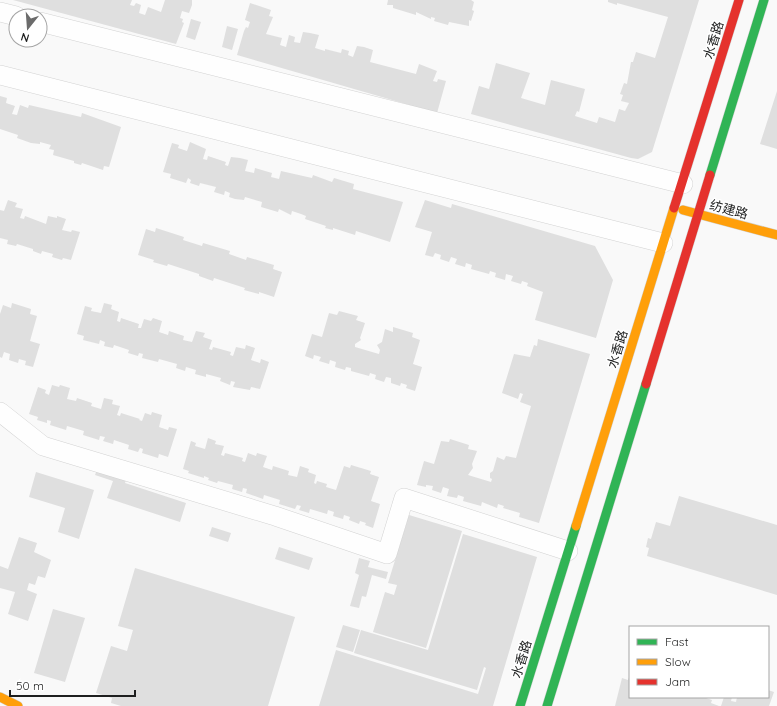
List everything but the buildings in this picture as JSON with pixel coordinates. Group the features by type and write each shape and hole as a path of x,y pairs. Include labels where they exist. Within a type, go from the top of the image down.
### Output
{"street":[{"name":"水香路","path":"520,706 739,0"},
{"path":"547,706 764,0"},
{"path":"48,24 683,184"},
{"path":"0,75 663,243"},
{"name":"纺建路","path":"675,208 777,235"},
{"path":"0,412 43,446 275,516 387,554 404,498 568,551"},
{"path":"0,697 18,706"}],"traffic: fast":[{"path":"710,175 764,0"},
{"path":"547,706 646,384"},
{"path":"520,706 576,526"}],"traffic: slow":[{"path":"576,526 674,208"},
{"path":"683,210 777,235"},
{"path":"0,697 18,706"}],"traffic: jam":[{"path":"674,208 739,0"},
{"path":"646,384 710,175"}]}
